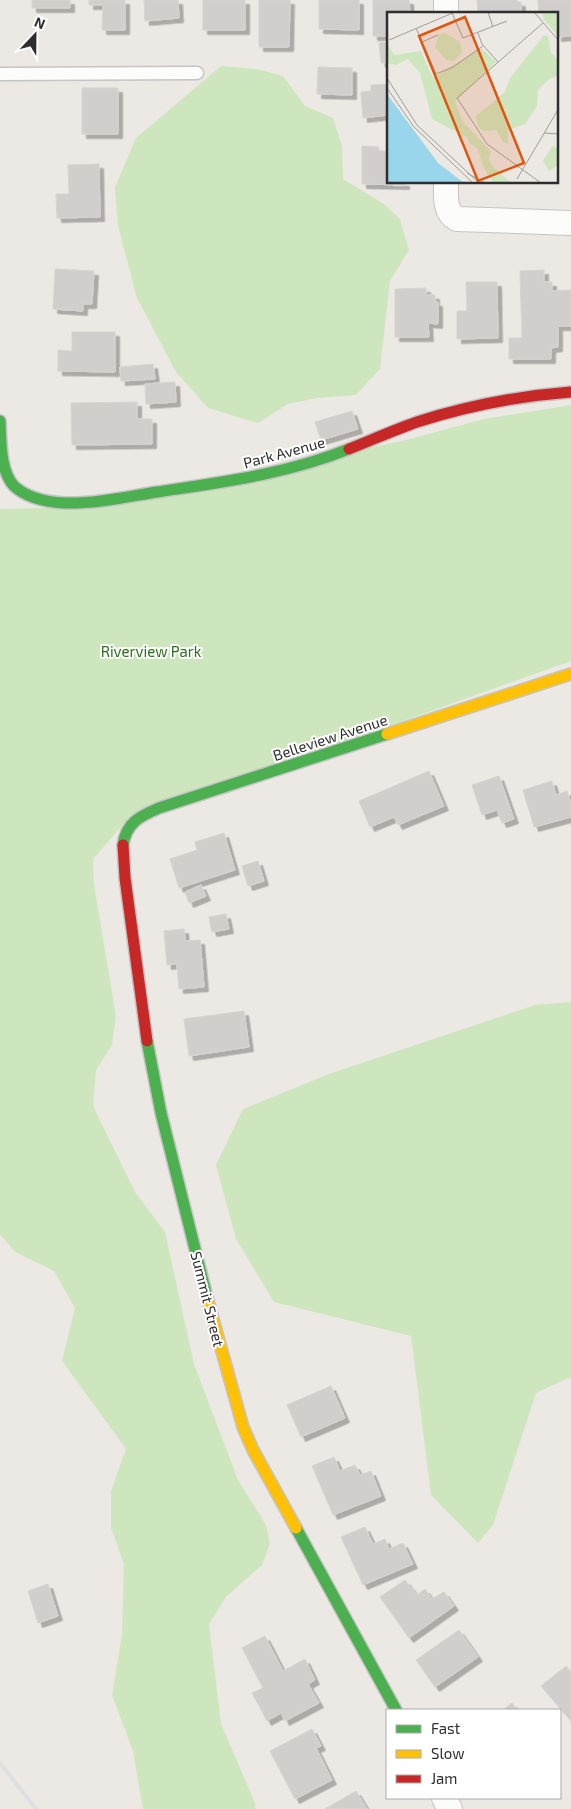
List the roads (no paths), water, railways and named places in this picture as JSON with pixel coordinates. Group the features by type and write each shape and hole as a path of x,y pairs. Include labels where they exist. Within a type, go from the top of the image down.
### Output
{"street":[{"path":"446,184 448,210 451,216 487,222 571,223"},
{"name":"Park Avenue","path":"0,421 2,454 7,476 12,484 26,495 43,500 70,503 119,498 226,482 310,463 428,418 490,403 571,392"},
{"name":"Belleview Avenue","path":"123,853 126,830 131,823 164,807 571,674"},
{"name":"Summit Street","path":"123,853 147,1043 158,1096 235,1400 253,1450 395,1709"}],"lane":[{"path":"0,74 197,73"}],"railway":[{"path":"0,1763 36,1809"}],"park label":[{"name":"Riverview Park","path":"151,651"}]}
